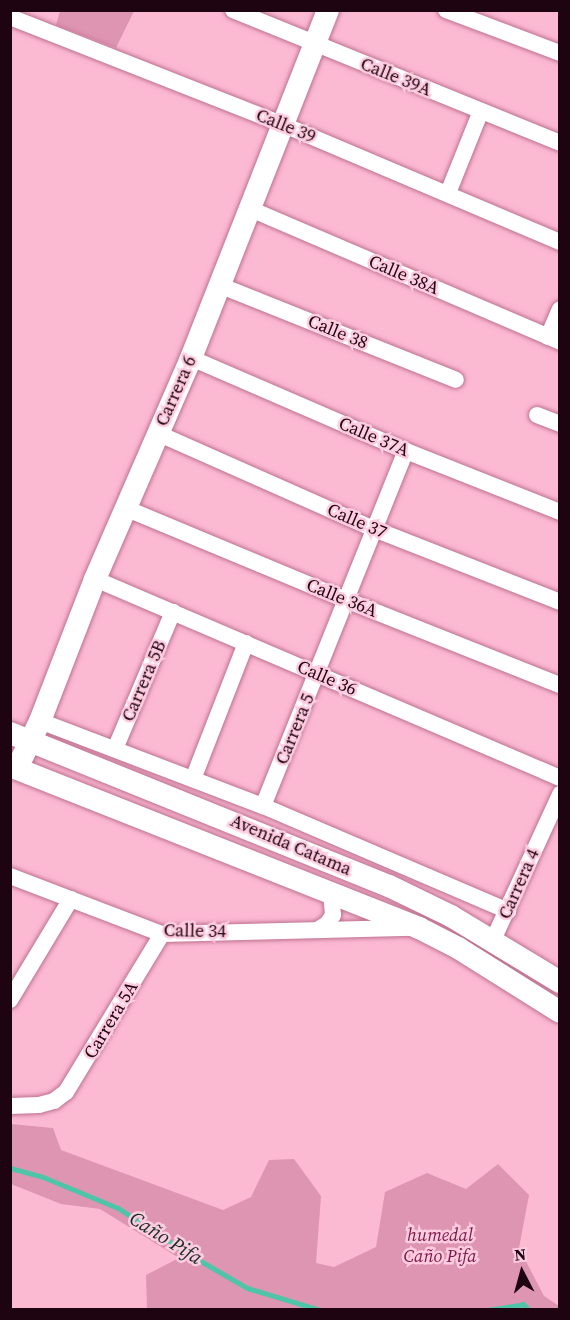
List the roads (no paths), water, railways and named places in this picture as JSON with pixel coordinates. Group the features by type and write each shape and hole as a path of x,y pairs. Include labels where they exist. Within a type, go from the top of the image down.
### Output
{"main road":[{"name":"Carrera 6","path":"14,767 27,732 191,358 248,208 284,125 328,10"},
{"name":"Avenida Catama","path":"27,732 389,886 493,940 560,982"},
{"name":"Avenida Catama","path":"14,767 419,928 458,948 560,1012"}],"street":[{"name":"Calle 39A","path":"233,10 560,143"},
{"path":"446,10 560,53"},
{"name":"Calle 39","path":"10,17 284,125 560,242"},
{"path":"448,193 481,111"},
{"name":"Calle 38A","path":"248,208 554,339"},
{"name":"Calle 38","path":"219,285 456,380"},
{"path":"554,339 560,309"},
{"name":"Calle 37A","path":"191,358 406,451 560,512"},
{"path":"537,415 560,424"},
{"name":"Calle 37","path":"157,433 374,529 560,602"},
{"name":"Carrera 5","path":"263,806 406,451"},
{"name":"Calle 36A","path":"125,508 346,600 560,685"},
{"name":"Calle 36","path":"95,579 560,778"},
{"name":"Carrera 5B","path":"115,749 173,612"},
{"path":"193,779 246,643"},
{"name":"Avenida Catama","path":"27,732 115,749 263,806 508,911"},
{"name":"Carrera 4","path":"493,940 560,794"},
{"name":"Calle 34","path":"10,876 162,934 419,928"},
{"path":"317,930 327,924 333,915 330,892"},
{"path":"10,1000 71,899"},
{"name":"Carrera 5A","path":"10,1106 39,1105 54,1101 66,1092 162,934"}],"waterway":[{"name":"Caño Pifa","path":"10,1168 43,1177 118,1208 185,1252 247,1288 320,1310"},
{"name":"Caño Pifa","path":"487,1310 523,1304 529,1310"}],"park label":[{"name":"humedal Caño Pifa","path":"440,1246"}]}
